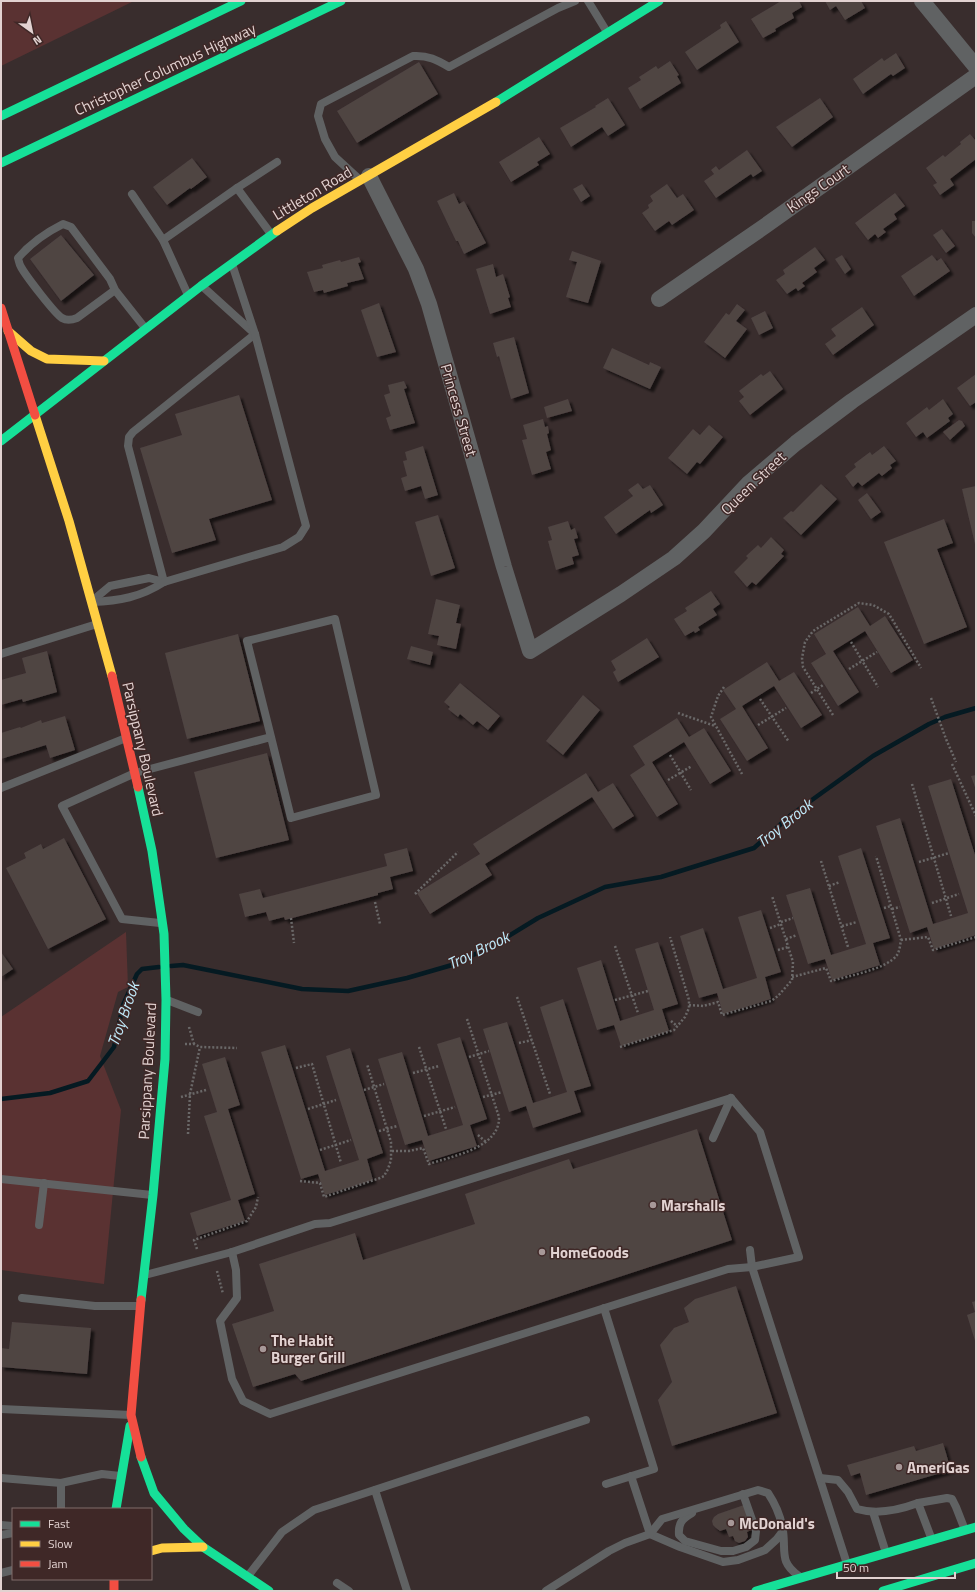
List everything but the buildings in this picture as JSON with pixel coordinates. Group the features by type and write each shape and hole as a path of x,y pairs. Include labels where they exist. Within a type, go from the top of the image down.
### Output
{"main road":[{"name":"Christopher Columbus Highway","path":"1,116 241,1"},
{"name":"Christopher Columbus Highway","path":"1,162 341,1"},
{"name":"Littleton Road","path":"1,441 201,286 271,235 312,208 476,115 659,1"},
{"name":"Parsippany Boulevard","path":"1,308 69,521 116,691 152,851 166,950 165,1059 153,1195 140,1306 132,1416 138,1450 154,1493 184,1529 202,1547 269,1591"},
{"path":"8,331 30,351 47,359 104,361"},
{"path":"116,1508 132,1416"},
{"path":"756,1591 976,1527"},
{"path":"152,1551 162,1548 202,1547"},
{"path":"883,1591 976,1563"}],"street":[{"path":"922,1 976,67"},
{"name":"Kings Court","path":"659,299 765,226 976,76"},
{"name":"Princess Street","path":"365,178 416,269 429,304 504,567 530,651"},
{"name":"Queen Street","path":"530,651 621,594 674,558 704,531 750,483 796,442 976,314"}],"lane":[{"path":"365,178 335,156 330,148 325,139 318,116 321,104 413,56 435,58 449,67 558,8 575,1"},
{"path":"588,1 608,33"},
{"path":"163,240 277,162"},
{"path":"237,188 271,235"},
{"path":"132,194 163,240 188,296"},
{"path":"115,290 81,316 73,320 60,318 20,265 18,258 53,229 63,224 71,227 110,279 115,290 146,329"},
{"path":"92,602 115,601 151,591 164,582 283,547 299,537 306,526 255,334 232,264"},
{"path":"201,286 255,334"},
{"path":"164,582 128,446 129,437 133,432 255,334"},
{"path":"92,602 110,586 149,578 164,582"},
{"path":"335,619 376,795 291,818 271,737 247,641 335,619"},
{"path":"1,654 98,624"},
{"path":"162,923 122,919 62,806 135,774 271,737"},
{"path":"1,788 127,738"},
{"path":"166,1000 198,1012"},
{"path":"713,1138 731,1098"},
{"path":"143,1276 232,1252 315,1224 330,1223 731,1098"},
{"path":"232,1252 236,1270 237,1298 220,1321 232,1379 243,1401 270,1414 728,1269 752,1267 799,1257 760,1132 731,1098"},
{"path":"1,1179 153,1195"},
{"path":"39,1225 44,1183"},
{"path":"750,1250 752,1267 847,1565"},
{"path":"22,1298 95,1306 140,1306"},
{"path":"604,1308 654,1469 606,1484"},
{"path":"1,1409 108,1413 132,1416"},
{"path":"248,1577 282,1532 314,1510 586,1420"},
{"path":"1,1478 61,1483 102,1474 121,1476"},
{"path":"631,1476 650,1534 680,1547 722,1562 738,1560 765,1550 783,1531"},
{"path":"820,1478 838,1480 848,1492 857,1509 869,1512 905,1508 918,1503 947,1498 952,1499 965,1531"},
{"path":"61,1483 61,1508"},
{"path":"375,1490 407,1591"},
{"path":"546,1591 610,1550 650,1534 662,1519 758,1490 768,1493 776,1504 783,1531 786,1563 791,1570 802,1578"},
{"path":"698,1509 684,1517 678,1525 679,1535 685,1541 721,1551 733,1551 746,1547 755,1540 756,1531 743,1494"},
{"path":"918,1503 932,1540"},
{"path":"873,1512 886,1554"},
{"path":"1,1525 12,1526"},
{"path":"1,1535 12,1532"},
{"path":"680,1547 700,1545"},
{"path":"1,1573 12,1570"},
{"path":"337,1583 348,1591"}],"path":[{"path":"833,716 803,667 802,658 805,642 813,631 859,603 873,605 889,614 921,668"},
{"path":"851,642 878,686"},
{"path":"849,669 877,652"},
{"path":"811,693 824,685"},
{"path":"724,687 718,696 711,717 742,774"},
{"path":"931,698 956,762"},
{"path":"760,700 789,742"},
{"path":"758,725 786,708"},
{"path":"678,714 715,726"},
{"path":"670,755 691,790"},
{"path":"952,764 976,816"},
{"path":"668,780 692,766"},
{"path":"912,784 951,916"},
{"path":"415,894 458,852"},
{"path":"919,862 948,852"},
{"path":"792,977 826,968 831,981 887,964 896,956 899,951 901,940 876,856"},
{"path":"821,861 848,947"},
{"path":"829,886 840,882"},
{"path":"932,903 959,894"},
{"path":"689,1005 703,1006 718,1002 722,1015 771,1001 778,996 792,980 793,962 772,896"},
{"path":"375,902 380,924"},
{"path":"884,908 900,907"},
{"path":"291,918 294,943"},
{"path":"770,928 793,918"},
{"path":"842,926 857,922"},
{"path":"786,938 797,935"},
{"path":"901,940 928,937 933,950 976,936"},
{"path":"620,1047 674,1030 685,1017 689,1000 670,937"},
{"path":"615,946 638,1013"},
{"path":"778,950 788,947"},
{"path":"615,1000 648,991"},
{"path":"517,997 550,1094"},
{"path":"392,1150 423,1148 429,1164 477,1148 495,1133 499,1123 499,1117 467,1019"},
{"path":"671,1021 677,1026"},
{"path":"189,1027 194,1044"},
{"path":"518,1043 532,1040"},
{"path":"185,1044 194,1044 200,1047 237,1048"},
{"path":"188,1134 190,1094 200,1047"},
{"path":"419,1047 446,1129"},
{"path":"469,1057 489,1051"},
{"path":"296,1068 312,1064 341,1163"},
{"path":"300,1181 320,1183 324,1197 380,1178 388,1170 392,1150 391,1142 388,1128 367,1064"},
{"path":"413,1073 439,1066"},
{"path":"364,1090 384,1084"},
{"path":"180,1097 206,1090"},
{"path":"483,1098 502,1092"},
{"path":"308,1109 336,1100"},
{"path":"424,1116 455,1106"},
{"path":"379,1131 397,1126"},
{"path":"478,1135 486,1142"},
{"path":"320,1150 351,1140"},
{"path":"197,1249 194,1240 247,1221 256,1207 258,1197"},
{"path":"217,1271 223,1294"}],"shaded area":[{"path":"1,1 134,1 1,66"},
{"path":"126,932 128,987 118,992 100,1056 121,1110 104,1284 1,1270 1,1017"}],"waterway":[{"name":"Troy Brook","path":"171,966 183,965 302,989 348,991 407,978 452,965 492,946 538,918 605,887 661,877 754,848 791,815 873,756 929,724 945,717 976,708"},
{"name":"Troy Brook","path":"1,1099 50,1093 88,1081 114,1047 123,1005 137,974 142,969 159,967"}],"traffic: fast":[{"path":"1,116 241,1"},
{"path":"1,163 341,1"},
{"path":"496,102 659,1"},
{"path":"1,441 201,286 277,231"},
{"path":"138,787 152,851 164,934 166,1000 165,1059 153,1195 141,1300"},
{"path":"116,1508 130,1426"},
{"path":"141,1457 154,1493 184,1529 203,1547 269,1591"},
{"path":"756,1591 976,1527"},
{"path":"883,1591 976,1563"}],"traffic: slow":[{"path":"277,231 312,208 496,102"},
{"path":"8,331 31,351 47,359 104,361"},
{"path":"35,415 69,521 112,676"},
{"path":"152,1551 162,1548 203,1547"}],"traffic: jam":[{"path":"1,308 35,415"},
{"path":"112,676 138,787"},
{"path":"141,1300 131,1415 141,1457"},
{"path":"114,1580 114,1591"}],"place":[{"name":"Marshalls","path":"653,1205"},
{"name":"HomeGoods","path":"542,1252"},
{"name":"The Habit Burger Grill","path":"263,1349"},
{"name":"AmeriGas","path":"899,1467"},
{"name":"McDonald's","path":"731,1523"}]}
